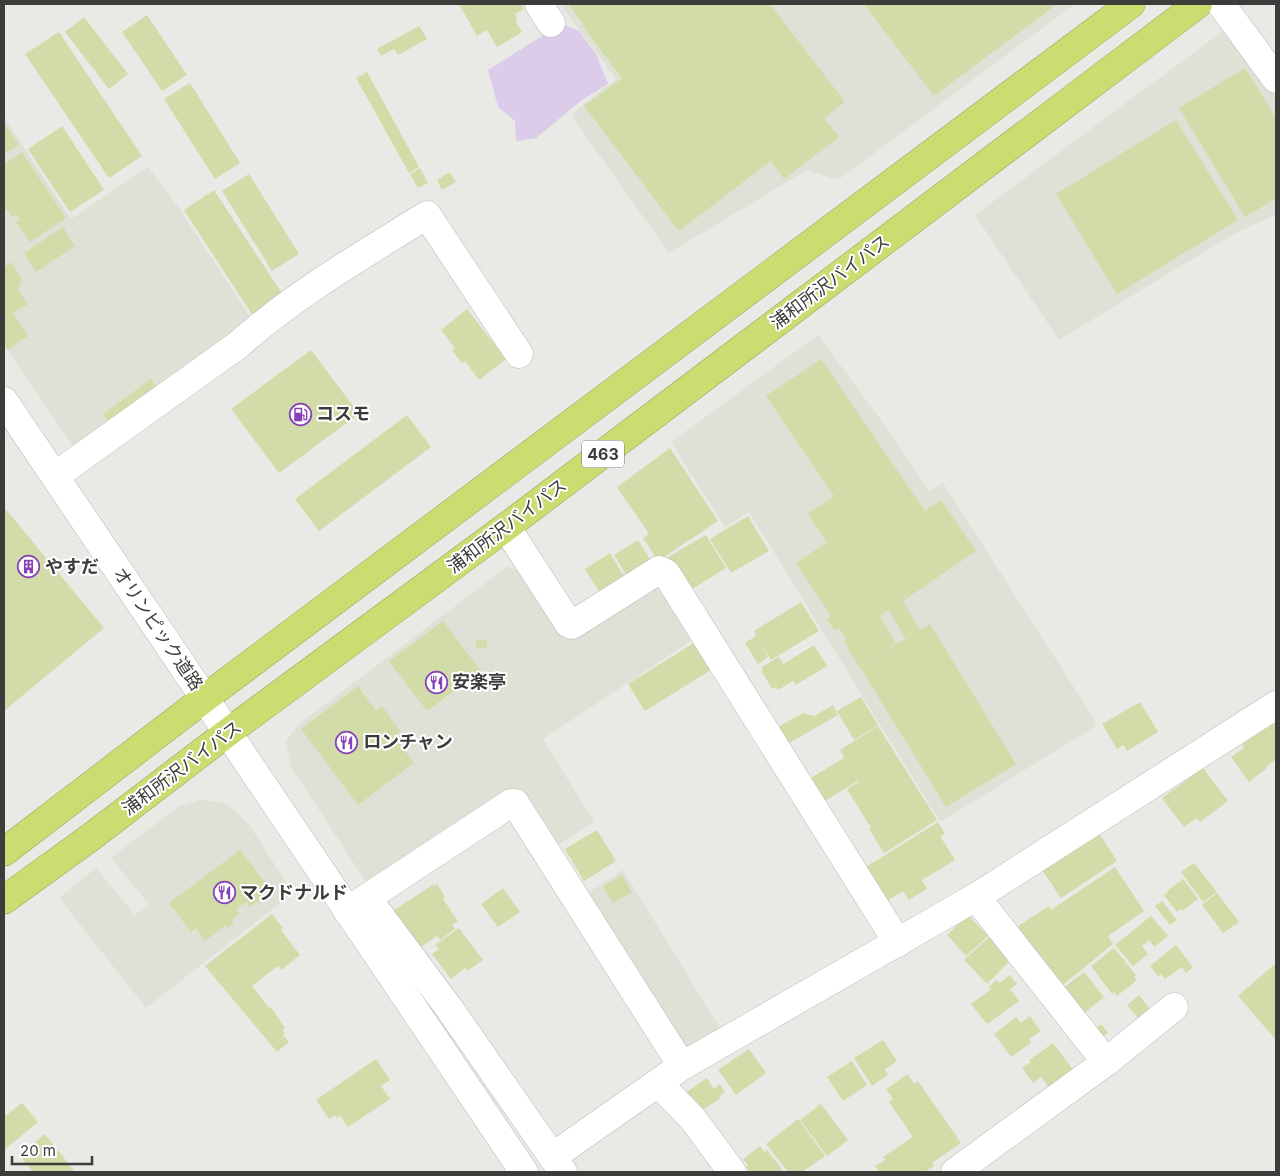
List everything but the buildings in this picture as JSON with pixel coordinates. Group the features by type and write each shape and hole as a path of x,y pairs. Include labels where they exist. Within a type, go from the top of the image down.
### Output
{"highway":[{"name":"463","path":"4,852 205,698 1131,4"},
{"name":"浦和所沢バイパス","path":"4,900 506,527 1198,4"}],"street":[{"path":"1221,4 1276,80"},
{"path":"55,476 238,345 263,323 352,262 427,215 519,354"},
{"name":"オリンピック道路","path":"4,401 227,733 357,904"},
{"path":"506,527 569,624 572,625 659,570 666,573 898,943"},
{"path":"357,904 449,1008 557,1165 658,1083 682,1066 976,897 1276,706"},
{"path":"357,904 511,803 515,803 682,1066"},
{"path":"976,897 1106,1062"},
{"path":"357,904 524,1172"},
{"path":"956,1172 1106,1062 1174,1006"},
{"path":"658,1083 693,1119 732,1172"}],"shaded area":[{"path":"560,4 1075,4 838,180 807,170 669,253 572,117 576,110 616,79"},
{"path":"561,24 579,31 596,54 608,84 582,100 536,138 516,141 515,121 498,107 488,70"},
{"path":"1227,28 1265,76 1276,95 1276,214 1234,234 1059,340 975,215"},
{"path":"4,117 71,219 148,167 178,207 253,321 77,452 4,345"},
{"path":"818,335 887,428 929,491 943,483 1093,717 1096,726 940,822 749,512 725,527 671,442"},
{"path":"507,567 524,570 565,637 575,637 656,587 668,589 697,637 543,739 594,822 553,848 517,788 379,882 364,879 291,767 286,741 299,724"},
{"path":"199,800 222,802 236,811 250,826 293,893 146,1008 59,898 96,868 135,915 149,904 111,858 179,806"},
{"path":"623,870 723,1033 683,1051 585,895"}],"place":[{"name":"コスモ","path":"300,414"},
{"name":"やすだ","path":"29,567"},
{"name":"安楽亭","path":"436,682"},
{"name":"ロンチャン","path":"347,742"},
{"name":"マクドナルド","path":"224,893"}]}
